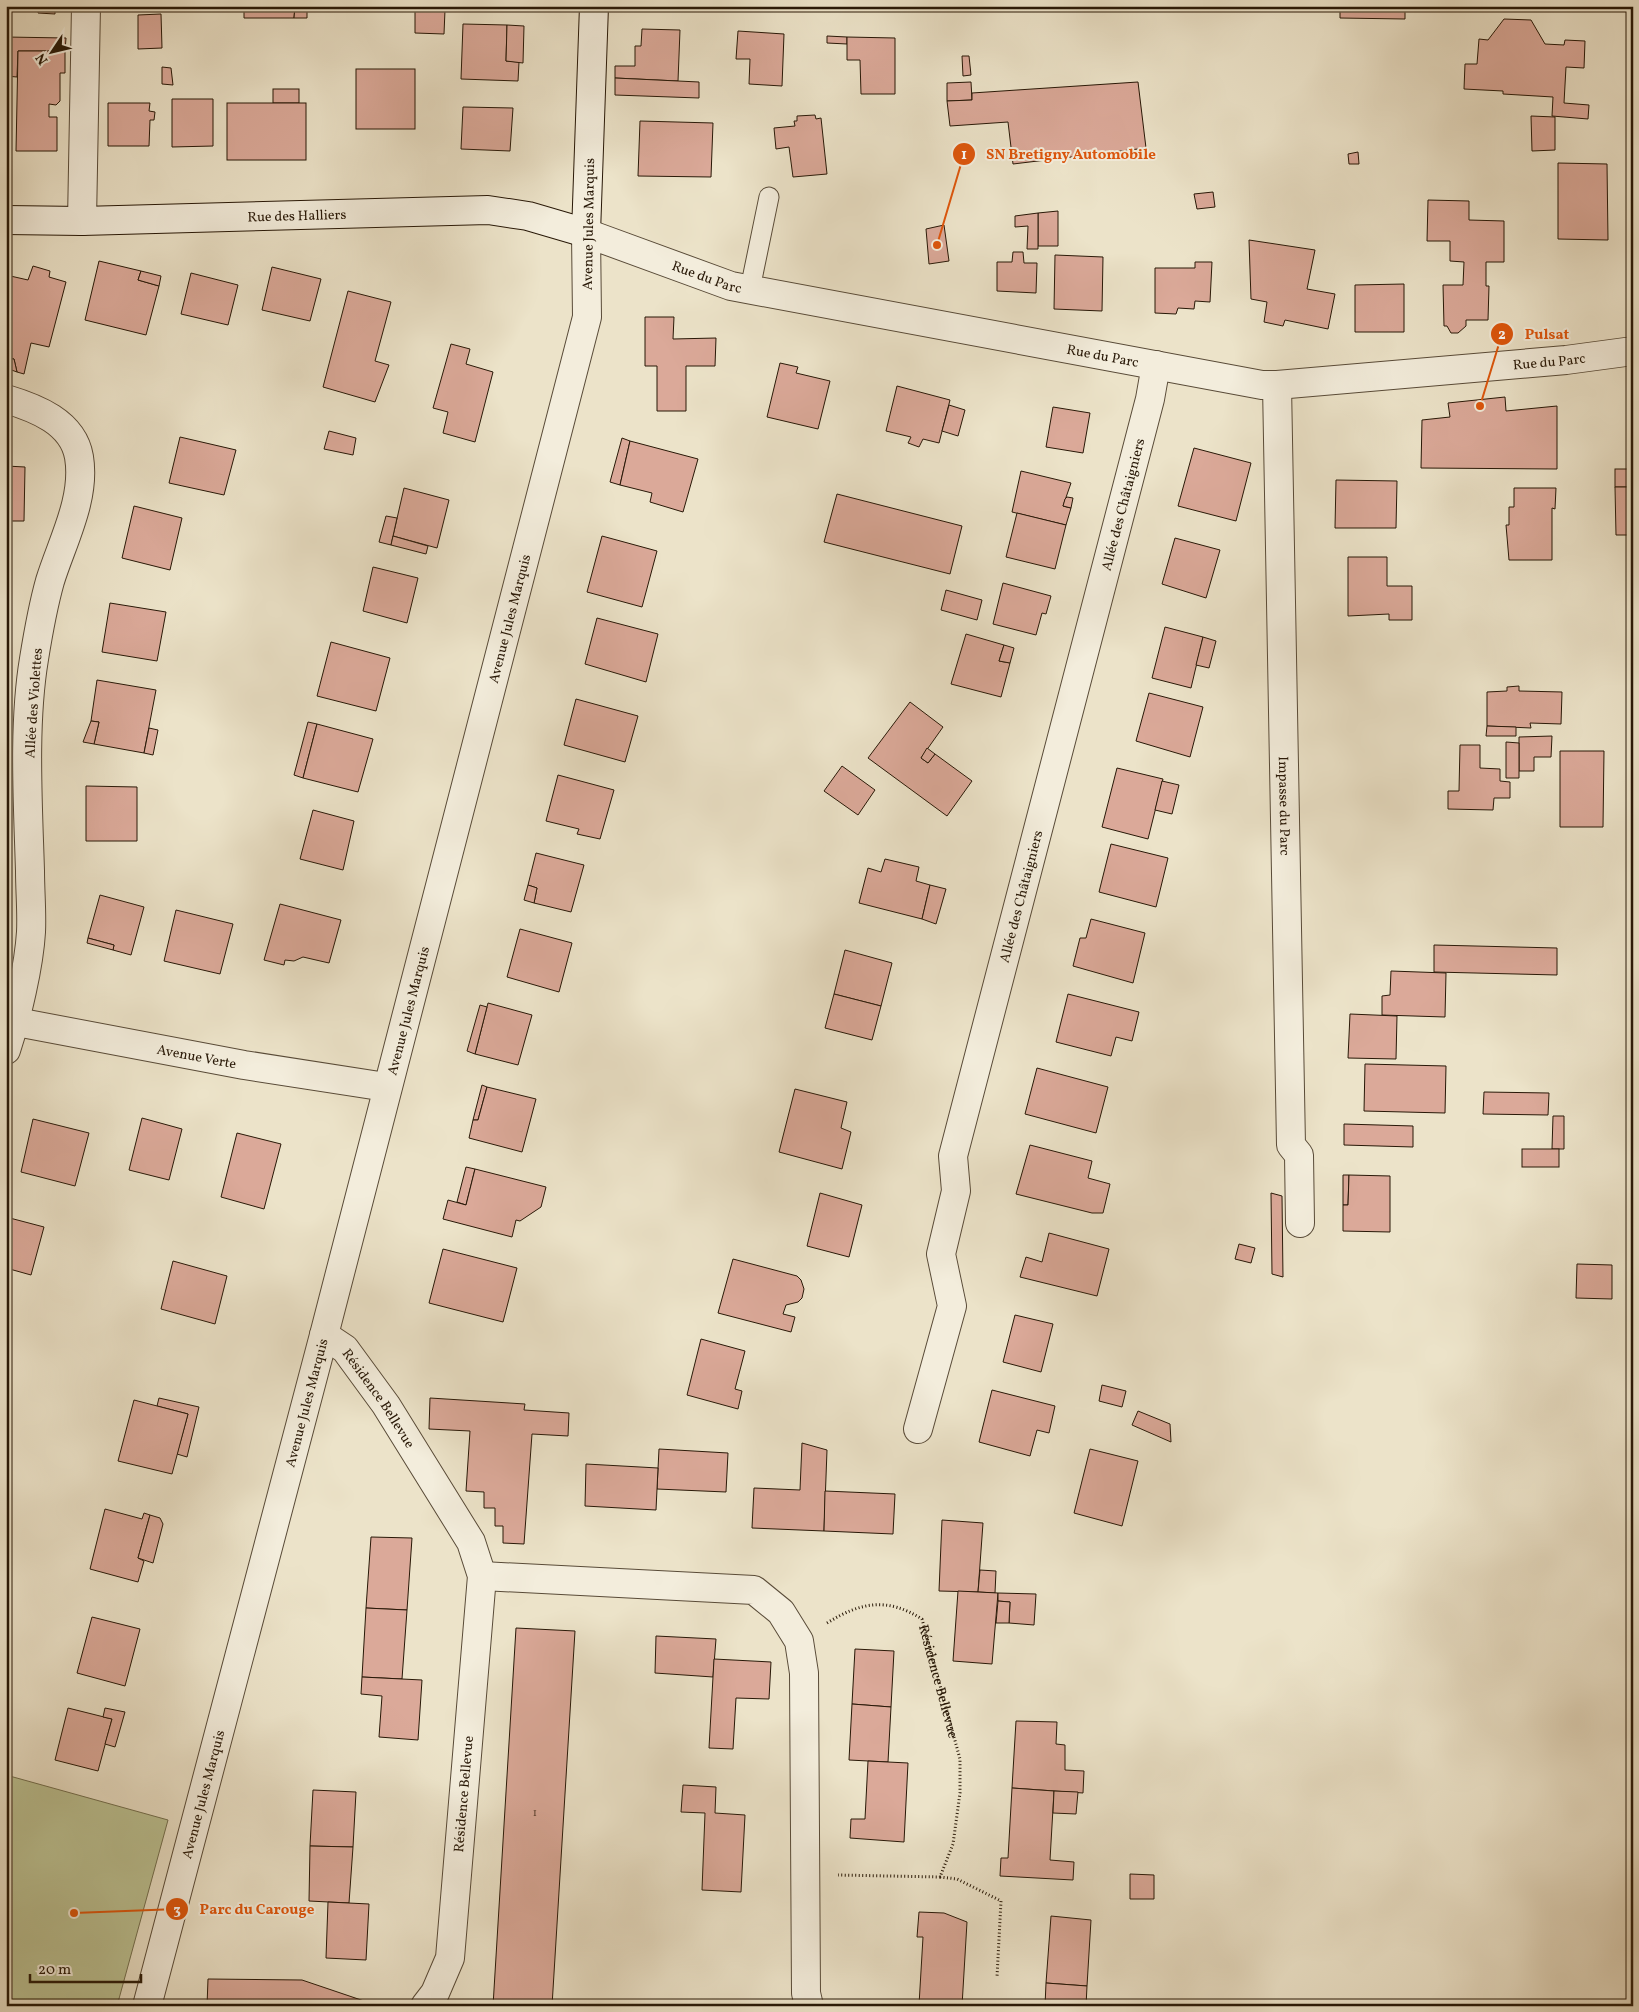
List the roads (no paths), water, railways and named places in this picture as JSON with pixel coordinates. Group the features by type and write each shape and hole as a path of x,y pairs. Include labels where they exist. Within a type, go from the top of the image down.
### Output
{"street":[{"path":"82,221 86,6"},
{"name":"Avenue Jules Marquis","path":"147,2006 324,1335 386,1087 587,317 586,233 594,6"},
{"name":"Rue des Halliers","path":"6,220 82,221 488,210 528,216 586,233"},
{"name":"Rue du Parc","path":"586,233 731,286 1262,385 1277,386 1566,360 1633,351"},
{"name":"Allée des Châtaigniers","path":"918,1429 952,1306 941,1254 956,1191 953,1156 1150,399 1156,365"},
{"name":"Impasse du Parc","path":"1277,386 1291,1145 1299,1155 1300,1223"},
{"name":"Allée des Violettes","path":"6,399 37,409 58,422 71,438 79,456 80,479 75,507 50,583 34,660 28,733 31,932 6,1050"},
{"name":"Avenue Verte","path":"11,1022 244,1064 386,1087"},
{"name":"Résidence Bellevue","path":"324,1335 345,1349 386,1405 471,1542 482,1576 450,1958 435,1993 425,2006"},
{"path":"482,1576 754,1590 781,1612 799,1641 804,1673 806,1993 809,2006"}],"lane":[{"path":"750,289 769,197"}],"place":[{"name":"SN Bretigny Automobile","path":"937,245"},
{"name":"Pulsat","path":"1480,406"},
{"name":"Parc du Carouge","path":"74,1913"}]}
